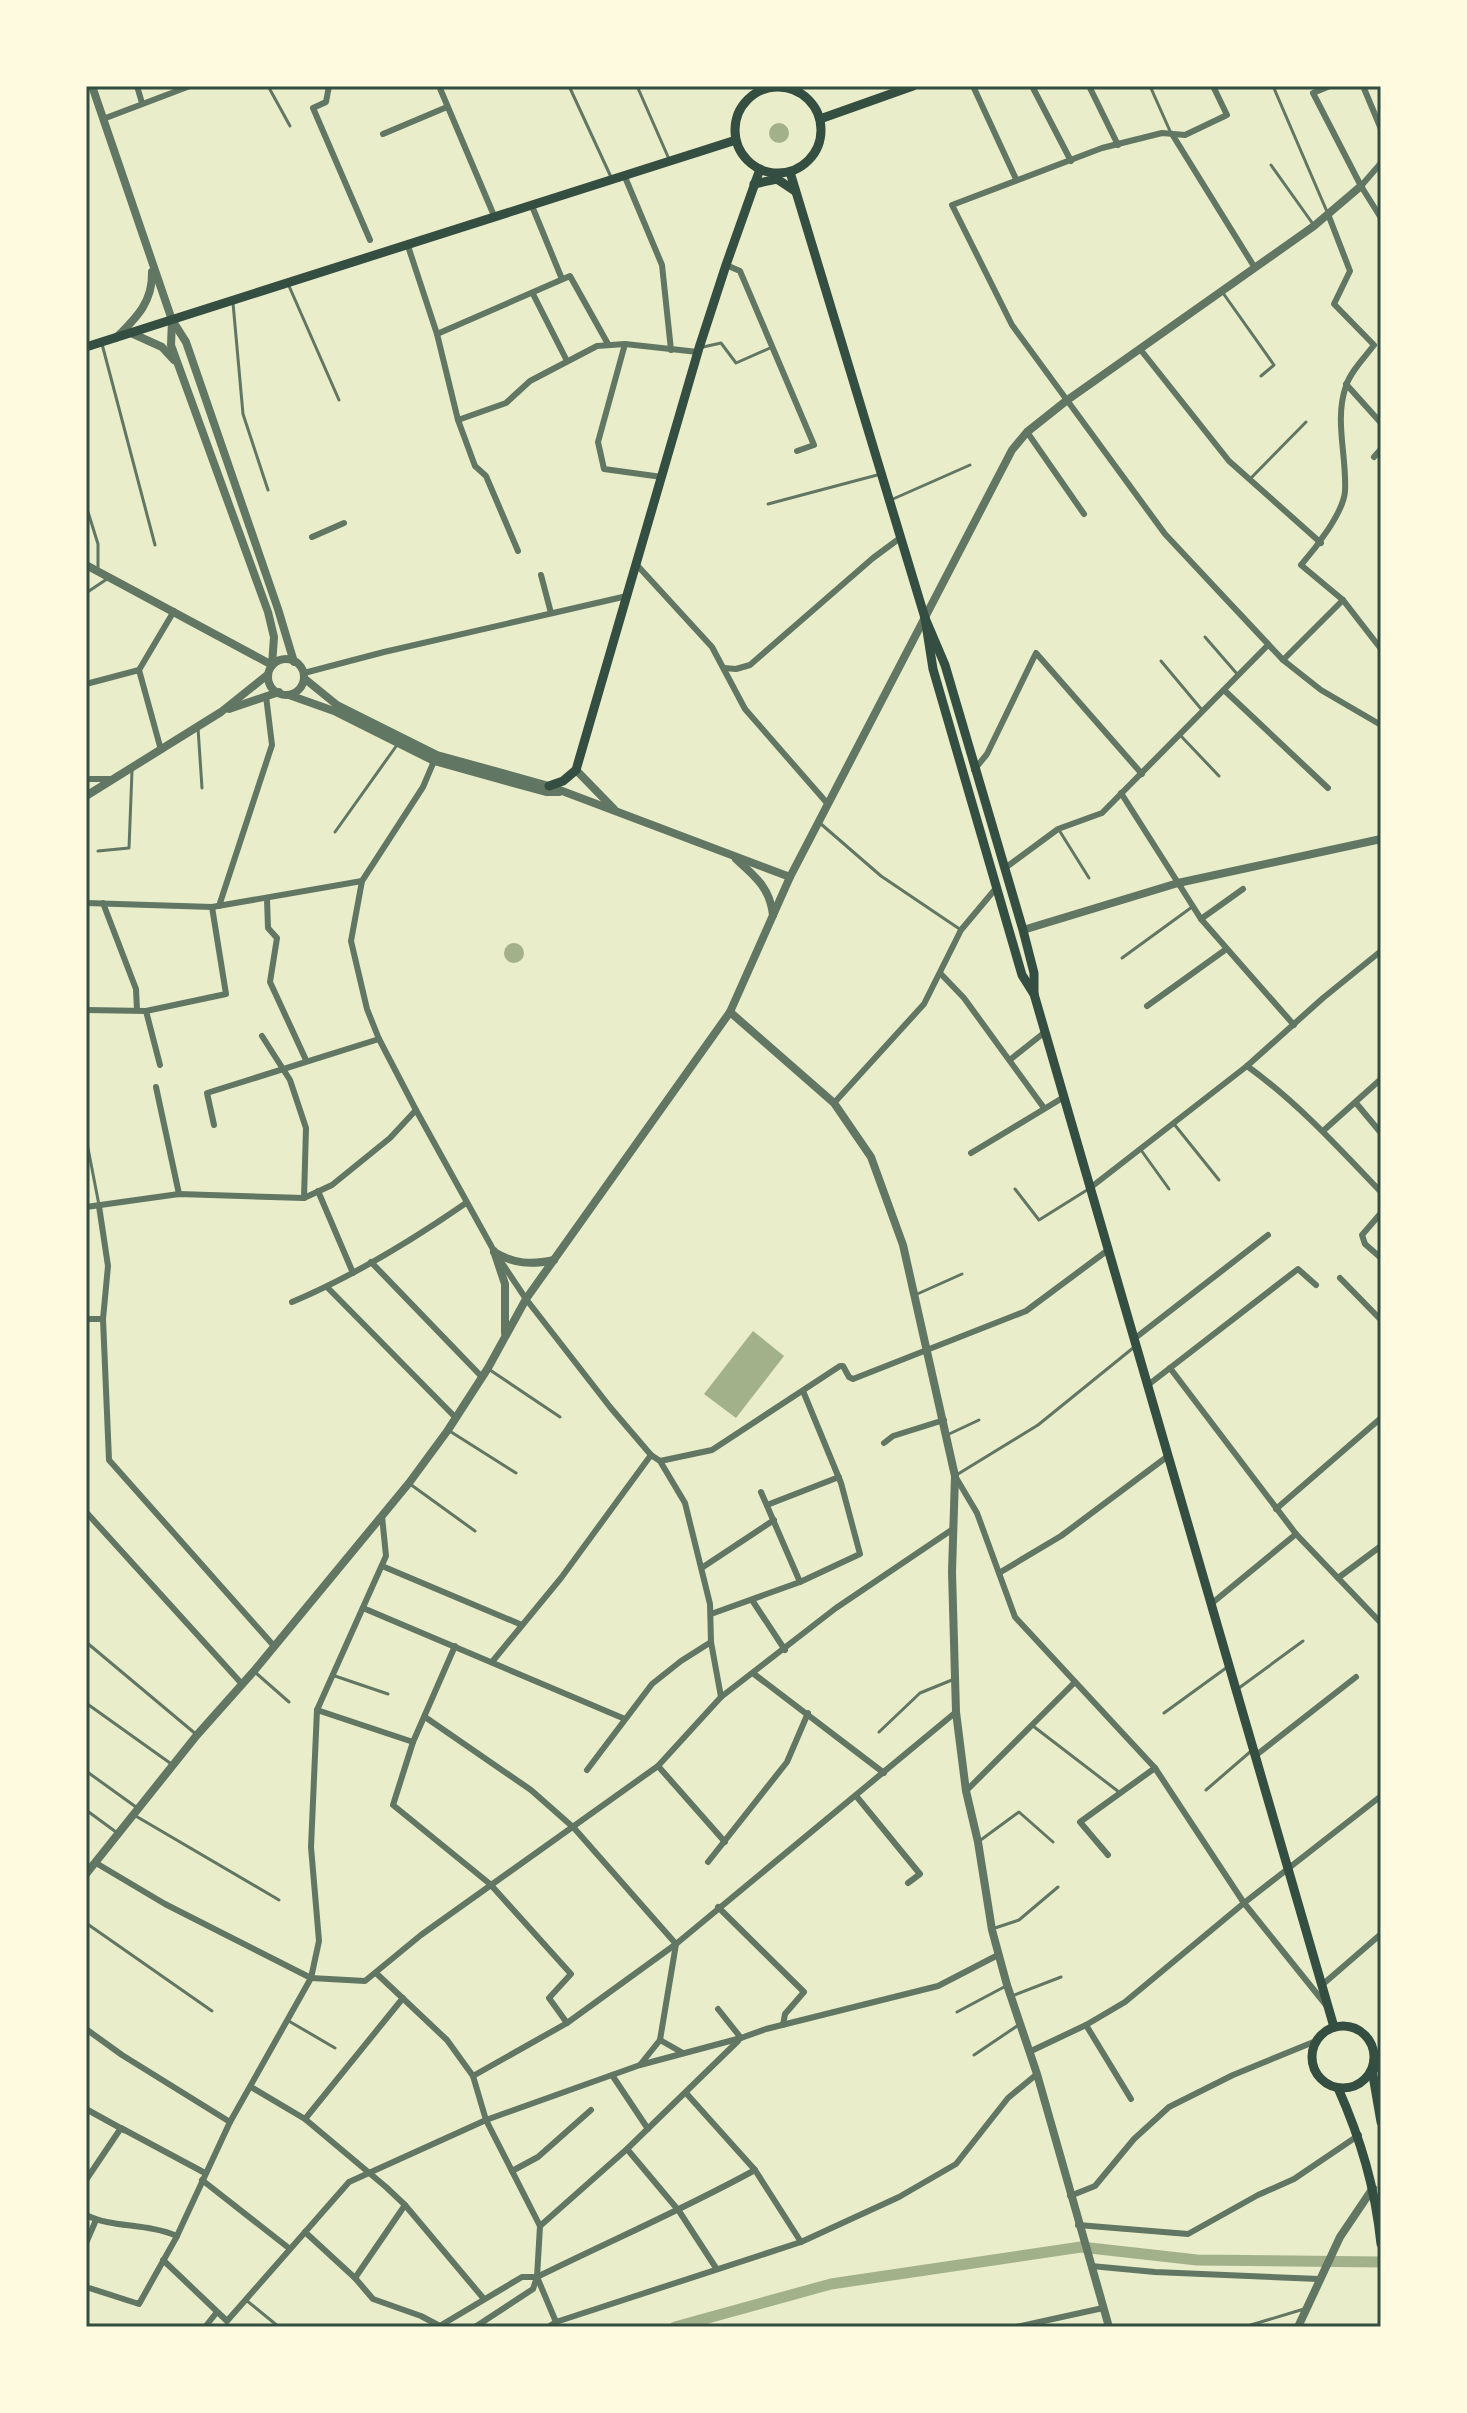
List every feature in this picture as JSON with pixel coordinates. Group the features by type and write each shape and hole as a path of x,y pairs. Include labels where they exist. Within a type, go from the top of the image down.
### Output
{"main road":[{"path":"820,119 894,89 913,86"},
{"path":"772,87 789,88 803,95 814,105 820,119 822,133 815,153 808,162 790,172 770,173 760,169 741,152 736,140 736,124 741,108 751,96 772,87"},
{"path":"86,346 736,140"},
{"path":"549,786 563,781 576,770 699,350 760,169"},
{"path":"790,172 925,618 945,665 1023,930 1034,973 1034,994"},
{"path":"754,184 777,179 795,191"},
{"path":"925,618 933,669 1022,975 1034,994 1334,2027"},
{"path":"1376,2068 1358,2085 1338,2088 1322,2081 1316,2073 1312,2056 1316,2041 1334,2027 1355,2028 1376,2041 1374,2051 1376,2068 1381,2122"},
{"path":"1338,2088 1359,2135 1373,2188 1381,2242"}],"street":[{"path":"92,86 172,320 186,342 294,662 305,676 337,705 425,749 549,786 790,877"},
{"path":"137,86 142,103"},
{"path":"103,119 190,86"},
{"path":"329,86 326,102 313,108 370,240"},
{"path":"439,86 495,218"},
{"path":"973,86 1016,179"},
{"path":"1032,86 1071,161"},
{"path":"1089,86 1118,145"},
{"path":"1213,86 1227,115 1185,135 1162,133 1118,145 1016,179 952,205 1012,325 1165,534 1283,660 1321,690 1381,725"},
{"path":"1330,86 1313,93 1381,218"},
{"path":"1363,86 1381,129"},
{"path":"383,134 447,107"},
{"path":"1172,134 1255,268"},
{"path":"953,1529 836,1608 721,1697 658,1766 574,1828 490,1884 365,1981 311,1978 90,1867 409,1483 488,1368 526,1299 730,1012 790,877 827,803 1012,450 1027,432 1066,401 1314,226 1361,186 1381,163"},
{"path":"625,177 662,265 671,350"},
{"path":"532,206 562,279"},
{"path":"1328,214 1350,271 1334,304 1374,345 1346,384 1341,429 1345,494 1321,543 1301,565 1343,600 1381,649"},
{"path":"408,246 437,334 458,420 475,466 486,476 518,551"},
{"path":"116,338 140,314 149,298 153,285 151,259"},
{"path":"726,265 740,271 814,445 797,451"},
{"path":"437,334 570,276 578,285 608,344"},
{"path":"533,294 567,361"},
{"path":"172,320 171,345 268,612 274,637 272,665 266,676 221,712"},
{"path":"131,333 162,347 178,366"},
{"path":"625,344 598,442 604,469 662,477"},
{"path":"458,420 506,403 530,381 597,346 625,344 699,350"},
{"path":"1140,349 1229,461 1321,543"},
{"path":"1346,384 1381,423"},
{"path":"1027,432 1084,514"},
{"path":"1374,457 1381,449"},
{"path":"312,537 344,523"},
{"path":"724,668 750,665 900,538"},
{"path":"636,564 712,647 745,709 827,803"},
{"path":"86,565 272,665"},
{"path":"541,575 551,613"},
{"path":"305,676 627,596"},
{"path":"1283,660 1343,600"},
{"path":"86,684 139,670 174,611"},
{"path":"1005,868 1058,829 1102,813 1268,645"},
{"path":"974,770 987,754 1036,653 1142,774"},
{"path":"272,665 284,660 294,662"},
{"path":"139,670 161,750"},
{"path":"266,676 269,684 279,692 334,711 434,761 546,792 564,792"},
{"path":"289,695 300,691 305,676"},
{"path":"1224,690 1328,788"},
{"path":"86,796 198,724 221,712 279,692"},
{"path":"86,1010 146,1011 226,994 215,906 272,745 266,696"},
{"path":"434,761 423,787 362,881 351,941 367,1009 416,1110 494,1251 526,1299 610,1407 651,1455 660,1461 685,1503 703,1567 721,1697"},
{"path":"576,770 616,812"},
{"path":"86,779 115,778"},
{"path":"1121,793 1192,907 1225,950 1294,1025"},
{"path":"1023,930 1178,883 1381,839"},
{"path":"731,854 764,886 771,900 773,916"},
{"path":"86,903 215,906 362,881"},
{"path":"834,1103 924,1004 961,930 997,887"},
{"path":"1201,919 1243,889"},
{"path":"267,899 268,928 277,938 270,982 306,1060"},
{"path":"103,903 136,989 137,1010"},
{"path":"1147,1006 1225,950"},
{"path":"1090,1188 1247,1066 1381,951"},
{"path":"941,974 964,998 1011,1059 1044,1108"},
{"path":"146,1011 160,1065"},
{"path":"730,1012 834,1103 871,1157 903,1245 955,1476 956,1712 966,1791 978,1842 992,1930 1037,2074 1109,2327"},
{"path":"1011,1059 1045,1032"},
{"path":"262,1036 290,1080 306,1128 304,1198"},
{"path":"214,1125 207,1093 379,1039"},
{"path":"1247,1066 1272,1084 1323,1131 1381,1192"},
{"path":"1323,1131 1380,1080"},
{"path":"156,1087 179,1194"},
{"path":"971,1153 1064,1097"},
{"path":"1356,1103 1381,1133"},
{"path":"86,1207 179,1194 304,1198 332,1185 368,1157 416,1110"},
{"path":"318,1191 353,1273"},
{"path":"292,1302 353,1273 466,1203"},
{"path":"99,1206 108,1266 103,1319 109,1460 274,1646"},
{"path":"1381,1213 1362,1239 1381,1258"},
{"path":"1135,1343 1268,1235"},
{"path":"660,1461 712,1450 840,1366 853,1379 1026,1311 1108,1250"},
{"path":"494,1251 506,1260 524,1264 554,1260"},
{"path":"494,1251 505,1284 504,1338"},
{"path":"371,1262 481,1376"},
{"path":"1148,1385 1298,1269 1316,1285"},
{"path":"1340,1278 1381,1320"},
{"path":"327,1287 455,1417"},
{"path":"86,1319 103,1319"},
{"path":"1170,1368 1296,1534 1381,1623"},
{"path":"711,1614 800,1582 860,1554 839,1477 803,1391"},
{"path":"1276,1509 1381,1418"},
{"path":"884,1443 893,1436 944,1420"},
{"path":"492,1662 561,1578 651,1455"},
{"path":"999,1573 1061,1536 1168,1456"},
{"path":"955,1476 977,1513 1015,1617 1155,1768 1244,1903 1329,2009"},
{"path":"767,1505 839,1477"},
{"path":"761,1492 800,1582"},
{"path":"86,1512 242,1684"},
{"path":"86,2287 137,2305 177,2236 230,2122 311,1978 319,1941 311,1847 317,1710 386,1556 382,1516"},
{"path":"703,1567 774,1520"},
{"path":"1211,1604 1296,1534"},
{"path":"1338,1578 1381,1546"},
{"path":"382,1566 522,1625"},
{"path":"752,1600 785,1650"},
{"path":"363,1608 625,1719"},
{"path":"587,1770 652,1684 711,1642"},
{"path":"455,1646 413,1742 393,1805 490,1884 571,1974 549,1998 567,2023"},
{"path":"754,1674 884,1773"},
{"path":"1254,1752 1356,1677"},
{"path":"966,1791 1075,1682"},
{"path":"317,1710 413,1742"},
{"path":"473,2076 567,2023 676,1944 956,1712"},
{"path":"708,1862 787,1762 808,1713"},
{"path":"425,1717 531,1790 574,1828 676,1944"},
{"path":"658,1766 725,1842"},
{"path":"1108,1855 1080,1822 1155,1768"},
{"path":"1029,2052 1125,2002 1244,1903 1381,1796"},
{"path":"857,1797 920,1874 908,1883"},
{"path":"718,1907 804,1992 785,2014 783,2025"},
{"path":"1322,1985 1381,1934"},
{"path":"640,2065 660,2040 676,1944"},
{"path":"163,2260 227,2321 349,2182 486,2120 640,2065 938,1986 998,1955"},
{"path":"376,1973 447,2040 473,2076 486,2120 540,2226 537,2277 533,2289 475,2327"},
{"path":"305,2119 403,1998"},
{"path":"718,2009 741,2038"},
{"path":"1086,2025 1131,2099"},
{"path":"86,2029 230,2122"},
{"path":"540,2226 627,2149 741,2038"},
{"path":"660,2040 683,2053"},
{"path":"1070,2196 1095,2186 1134,2139 1169,2107 1233,2075 1316,2041"},
{"path":"548,2327 716,2268 801,2242 899,2197 956,2164 1008,2098 1037,2074"},
{"path":"612,2075 648,2129"},
{"path":"251,2087 305,2119 405,2205 484,2299"},
{"path":"686,2093 755,2170 801,2242"},
{"path":"86,2109 204,2177 290,2249"},
{"path":"512,2171 538,2157 591,2110"},
{"path":"86,2180 121,2128"},
{"path":"1078,2225 1188,2234 1294,2179 1359,2135"},
{"path":"627,2149 679,2211 716,2268"},
{"path":"305,2232 373,2299 421,2316 439,2326 522,2277 537,2277 631,2230 679,2211 755,2170"},
{"path":"1298,2327 1340,2237 1373,2188"},
{"path":"355,2278 405,2205"},
{"path":"86,2215 96,2220 157,2228 177,2236"},
{"path":"86,2243 96,2220"},
{"path":"1091,2266 1319,2279"},
{"path":"537,2277 556,2322"},
{"path":"1016,2327 1103,2308"},
{"path":"205,2327 217,2312"}],"lane":[{"path":"268,86 290,126"},
{"path":"569,86 613,181"},
{"path":"637,86 671,162"},
{"path":"1150,86 1172,134"},
{"path":"1273,86 1328,214"},
{"path":"1271,165 1314,226"},
{"path":"288,284 339,400"},
{"path":"1221,290 1274,365 1261,376"},
{"path":"233,301 243,414 268,490"},
{"path":"102,342 155,545"},
{"path":"699,350 721,343 736,363 772,348"},
{"path":"1251,478 1306,422"},
{"path":"889,501 970,465"},
{"path":"768,504 881,474"},
{"path":"88,512 98,544 98,571"},
{"path":"86,593 110,577"},
{"path":"1205,637 1238,675"},
{"path":"1161,661 1204,711"},
{"path":"198,724 202,788"},
{"path":"1180,735 1219,776"},
{"path":"335,832 397,745"},
{"path":"98,851 129,848 132,768"},
{"path":"818,821 881,876 961,930"},
{"path":"1058,829 1089,878"},
{"path":"1122,958 1192,907"},
{"path":"1173,1123 1219,1180"},
{"path":"86,1138 99,1206"},
{"path":"1140,1149 1169,1189"},
{"path":"1015,1189 1039,1220 1090,1188"},
{"path":"915,1296 962,1274"},
{"path":"955,1476 1038,1425 1135,1343"},
{"path":"488,1368 560,1417"},
{"path":"947,1435 979,1420"},
{"path":"448,1430 516,1473"},
{"path":"409,1483 475,1531"},
{"path":"1236,1690 1303,1641"},
{"path":"86,1642 197,1735"},
{"path":"1164,1713 1229,1666"},
{"path":"254,1671 289,1702"},
{"path":"333,1675 388,1694"},
{"path":"879,1732 920,1693 955,1678"},
{"path":"86,1703 173,1766"},
{"path":"1033,1726 1120,1793"},
{"path":"1206,1790 1254,1752"},
{"path":"86,1771 136,1812 279,1900"},
{"path":"86,1810 119,1834"},
{"path":"978,1842 1019,1812 1053,1842"},
{"path":"992,1930 1019,1920 1058,1887"},
{"path":"86,1923 212,2011"},
{"path":"1011,1996 1061,1977"},
{"path":"957,2012 1007,1985"},
{"path":"286,2019 335,2048"},
{"path":"974,2055 1020,2024"},
{"path":"246,2300 279,2327"},
{"path":"1244,2327 1307,2308"}],"shaded area":[{"path":"779,123 786,126 789,133 786,140 779,143 772,140 769,133 772,126"},
{"path":"514,943 521,946 524,953 521,960 514,963 507,960 504,953 507,946"},
{"path":"753,1331 784,1356 736,1418 704,1394"}],"waterway":[{"path":"675,2327 831,2284 1081,2247 1197,2260 1381,2262"}]}
